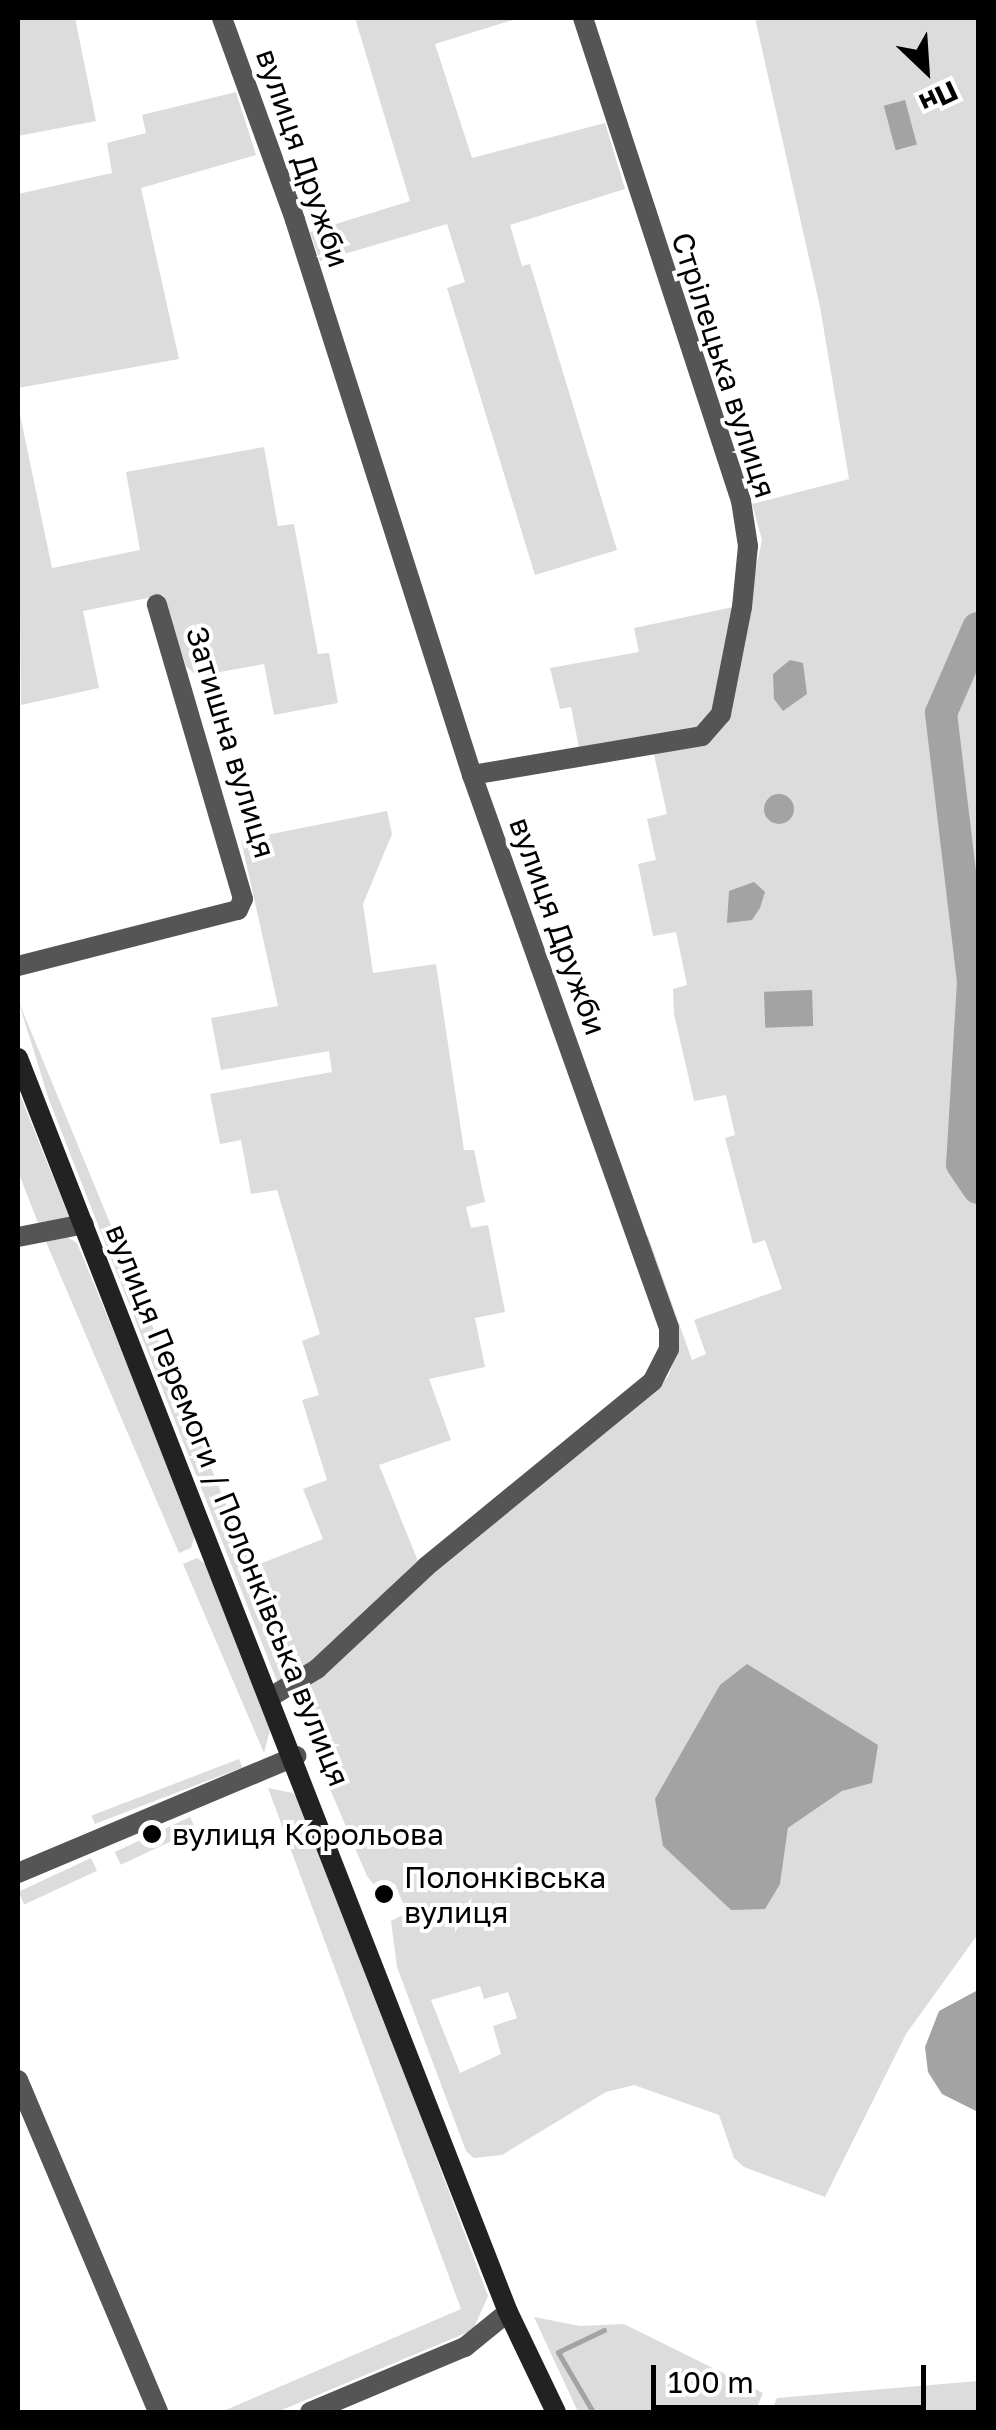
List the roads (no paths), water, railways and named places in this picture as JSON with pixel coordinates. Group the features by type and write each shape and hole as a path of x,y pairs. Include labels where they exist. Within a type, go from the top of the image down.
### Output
{"main road":[{"name":"вулиця Перемоги / Полонківська вулиця","path":"18,1058 296,1756 508,2312 556,2412"}],"street":[{"name":"вулиця Дружби","path":"222,18 294,220 472,775 668,1328 669,1349 653,1381 426,1567 317,1669 272,1696"},
{"name":"Стрілецька вулиця","path":"472,775 702,736 721,714 742,607 748,546 740,501 583,18"},
{"name":"Затишна вулиця","path":"18,966 238,910 244,899 157,604"},
{"path":"18,1238 84,1224"},
{"path":"18,1873 296,1756"},
{"path":"18,2080 158,2412"},
{"path":"310,2412 464,2348 508,2312"}],"waterway":[{"path":"978,628 941,713 973,981 962,1164 978,1188"},
{"path":"593,2412 558,2352 604,2330"}],"place":[{"name":"вулиця Корольова","path":"152,1834"},
{"name":"Полонківська вулиця","path":"384,1894"}]}
